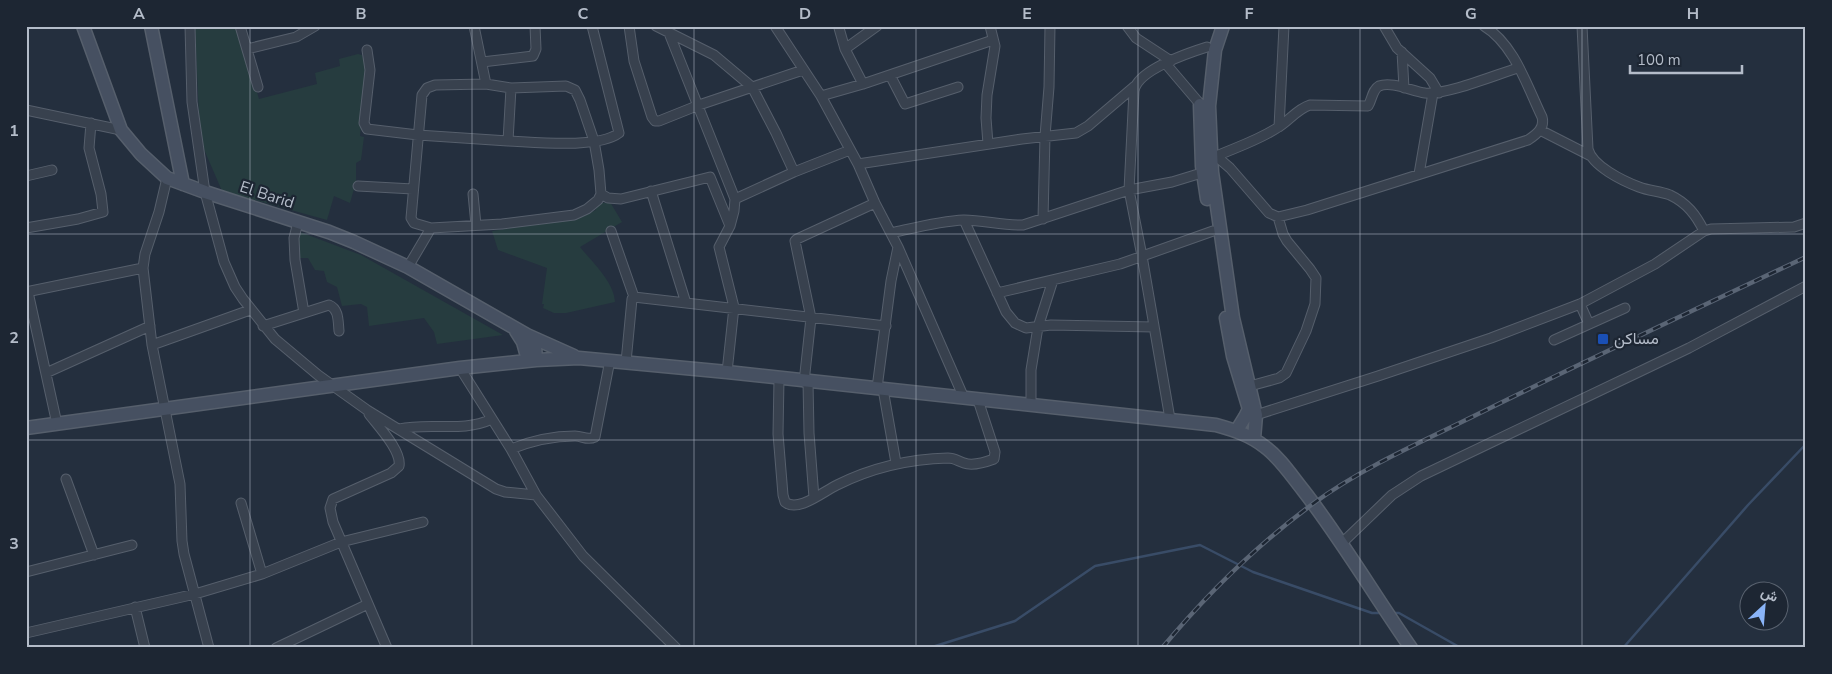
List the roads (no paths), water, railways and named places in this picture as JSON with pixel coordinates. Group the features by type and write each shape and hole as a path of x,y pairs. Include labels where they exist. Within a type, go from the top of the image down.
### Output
{"street":[{"name":"El Barid","path":"83,26 121,130 141,154 167,178 354,242 408,267 527,335 579,358"},
{"path":"151,26 183,184"},
{"path":"190,26 192,102 205,192 224,262 235,287 250,310 275,339 332,386 367,410 496,489 505,492 536,495"},
{"path":"240,26 258,87"},
{"path":"247,49 296,37 315,26"},
{"path":"474,26 486,84"},
{"path":"482,62 533,56 536,49 534,26"},
{"path":"367,50 370,70 365,128 418,135 508,141 559,143 594,141 618,135 620,130 592,26"},
{"path":"629,26 634,61 655,121 803,70"},
{"path":"656,26 714,55 752,87 794,172"},
{"path":"845,49 877,26"},
{"path":"988,144 987,95 995,53 990,26"},
{"path":"1043,219 1045,136 1050,87 1050,26"},
{"path":"1127,26 1136,38 1168,62 1200,104"},
{"path":"1213,26 1207,47 1200,104 1232,310 1256,415 1254,439"},
{"path":"1223,26 1215,50 1208,106 1208,164 1213,231 1233,356 1249,409 1237,430"},
{"path":"1279,127 1284,26"},
{"path":"1384,26 1397,48 1430,78 1436,93 1419,174"},
{"path":"1582,26 1589,156"},
{"path":"775,27 821,96 858,164 875,203 898,247 964,398"},
{"path":"1208,164 1230,168 1269,213 1278,217 1307,210 1528,140 1540,130 1542,118 1518,68 1505,46 1485,27"},
{"path":"839,28 845,49 863,84"},
{"path":"669,32 735,199 730,226 719,246 734,307 727,372"},
{"path":"821,96 863,84 993,40"},
{"path":"858,164 988,144 1070,134 1081,130 1135,86 1140,79 1168,62 1207,47"},
{"path":"1402,52 1404,88"},
{"path":"891,233 964,220 1016,225 1043,219 1129,190 1172,182 1279,127 1303,108 1310,105 1368,106 1374,91 1378,87 1388,85 1436,93 1518,68"},
{"path":"890,75 905,104 958,87"},
{"path":"486,84 511,88 562,86 575,90 594,141 601,194 596,203 574,214 502,224 431,228 412,222 413,189 422,95 426,88 435,85 486,84"},
{"path":"1135,86 1129,190 1170,419"},
{"path":"508,141 511,88"},
{"path":"26,110 121,130"},
{"path":"26,228 78,219 103,212 101,194 89,148 91,124"},
{"path":"1540,130 1589,156 1596,163 1624,180 1640,188 1669,195 1687,206 1697,216 1704,231"},
{"path":"735,199 794,172 850,150"},
{"path":"26,176 52,170"},
{"path":"601,194 608,198 618,199 710,177 725,171"},
{"path":"710,177 730,226"},
{"path":"167,178 159,212 145,254 143,268 152,345 180,484 182,541 186,565 209,648"},
{"path":"358,186 413,189"},
{"path":"651,191 686,303"},
{"path":"472,194 476,225"},
{"path":"814,498 806,382 811,318 795,242 875,203"},
{"path":"1250,386 1279,378 1286,373 1306,331 1315,304 1316,278 1287,241 1278,217"},
{"path":"964,220 996,293 1006,312 1015,323 1026,328 1051,325 1154,327"},
{"path":"298,222 294,238 294,260 304,313"},
{"path":"1256,415 1491,338 1580,304 1655,264 1704,231 1712,229 1794,227 1806,223"},
{"path":"408,267 431,228"},
{"path":"611,231 634,297 632,299 626,362"},
{"path":"996,293 1053,280 1090,269 1120,264 1213,231"},
{"path":"896,463 880,389 891,281 898,247"},
{"path":"57,424 27,292 143,268"},
{"path":"1031,404 1031,370 1038,327 1053,280"},
{"path":"1341,544 1392,495 1421,476 1689,348 1806,286"},
{"path":"634,297 886,326"},
{"path":"1580,304 1589,324"},
{"path":"263,326 332,306 337,312 339,330"},
{"path":"1554,340 1625,308"},
{"path":"152,345 250,310"},
{"path":"46,373 150,326"},
{"path":"513,327 532,360"},
{"path":"527,335 535,346 532,360"},
{"path":"26,428 460,368 532,360 579,358 727,372 1216,425 1237,430 1254,439 1281,462 1341,544 1411,648"},
{"path":"511,449 530,442 576,436 590,440 595,437 610,360"},
{"path":"460,368 511,449 536,495 584,556 676,648"},
{"path":"779,378 778,434 784,500 791,505 803,504 838,484 896,463 954,458 962,463 969,464 994,459 995,452 978,400"},
{"path":"367,410 396,452 400,464 391,473 333,499 330,508 341,542 387,648"},
{"path":"399,429 415,425 457,427 481,424 492,419"},
{"path":"66,479 94,555"},
{"path":"241,503 262,574"},
{"path":"26,633 195,594 262,574 341,542 423,522"},
{"path":"26,572 132,545"},
{"path":"276,648 368,604"},
{"path":"135,607 146,648"}],"waterway":[{"path":"1623,648 1748,505 1806,444"},
{"path":"929,648 1015,621 1095,566 1200,545 1253,572 1372,613 1383,613"},
{"path":"1393,613 1399,613 1461,648"}],"railway":[{"path":"1162,648 1215,589 1273,535 1314,503 1353,477 1519,394 1806,257"}],"place":[{"name":"مساكن","path":"1603,339"}]}
